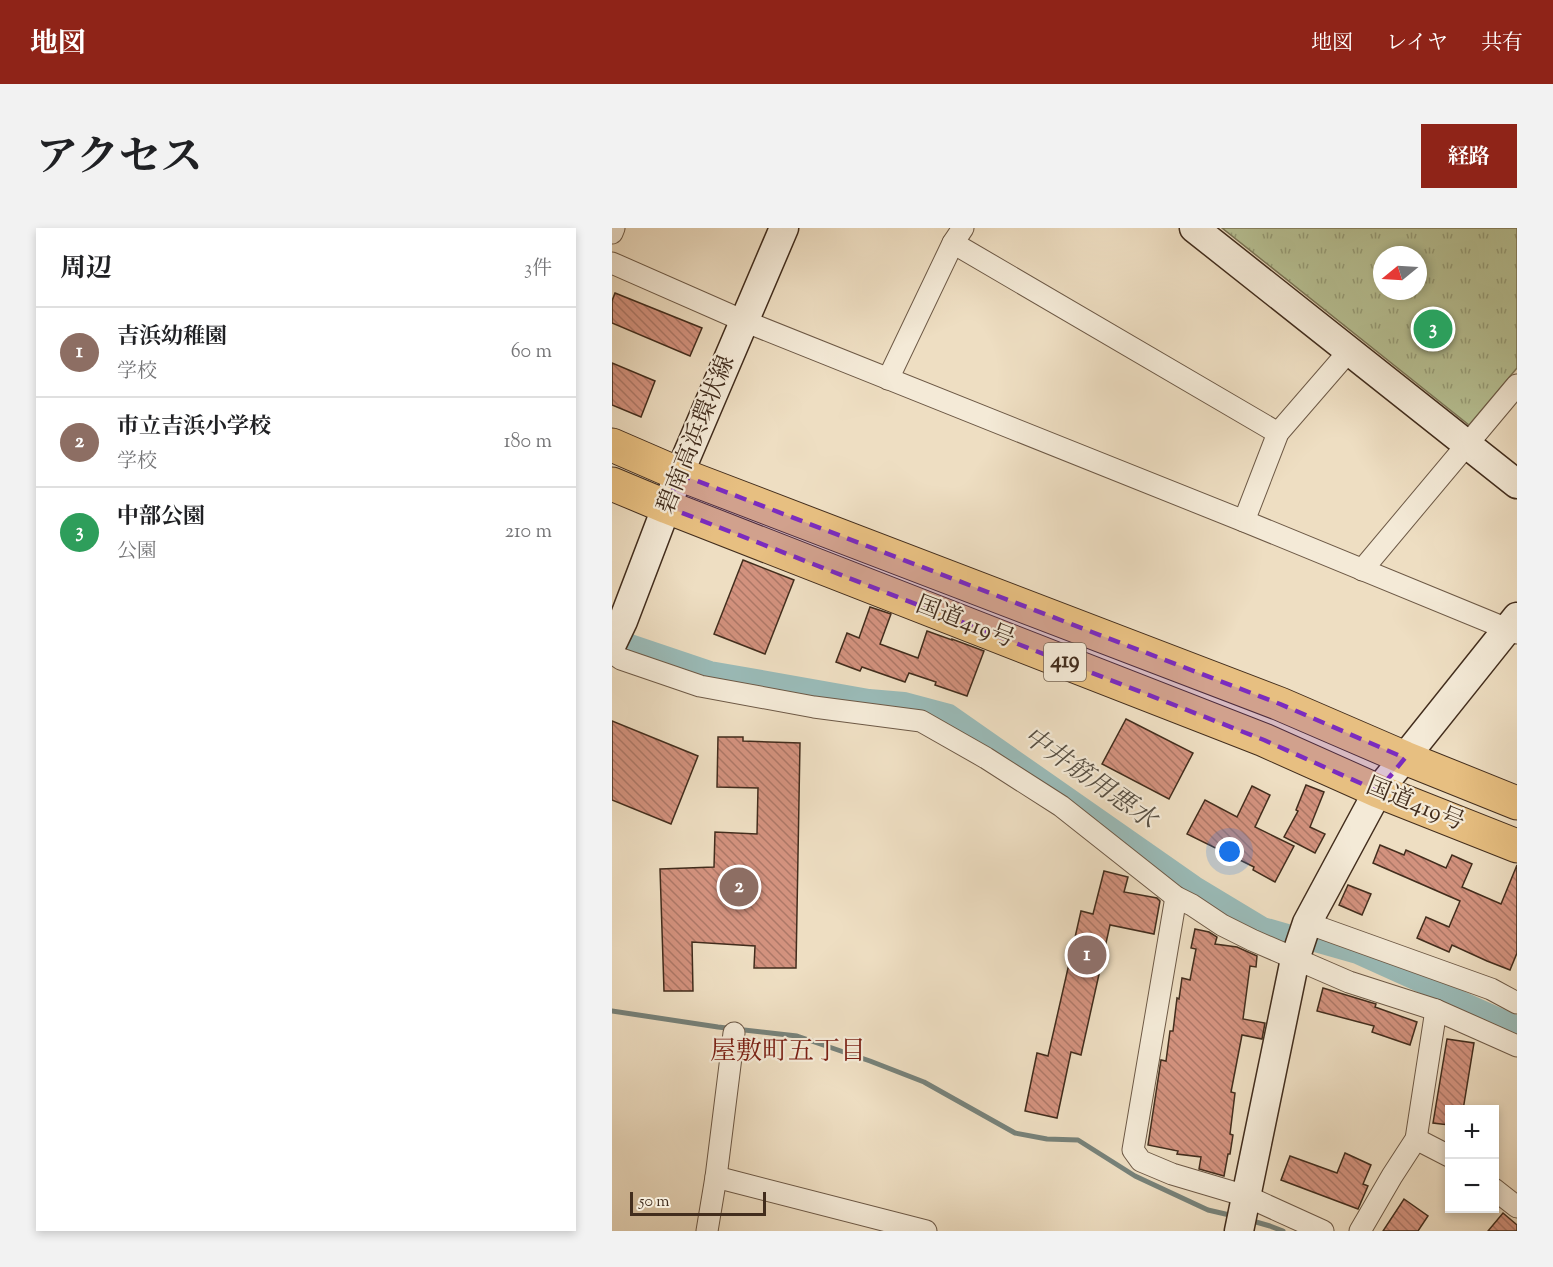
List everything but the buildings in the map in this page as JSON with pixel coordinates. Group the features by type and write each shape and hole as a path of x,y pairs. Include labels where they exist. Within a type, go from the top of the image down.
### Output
{"highway":[{"name":"国道419号","path":"612,445 679,474 1280,704 1517,803"},
{"name":"国道419号","path":"612,483 667,507 1264,740 1378,791 1517,846"}],"street":[{"path":"612,232 614,228"},
{"name":"碧南高浜環状線","path":"617,632 679,474 784,228"},
{"path":"1194,228 1517,484"},
{"path":"888,379 958,236 1278,433"},
{"path":"612,263 744,321 1362,570 1514,627 1378,791 1301,940 1242,1216"},
{"path":"1244,521 1278,433 1349,351"},
{"path":"1362,570 1517,385"},
{"path":"612,653 621,659 700,686 814,707 921,721 986,758 1061,806 1176,897 1232,930 1301,940 1491,989 1517,1003"},
{"path":"1176,897 1133,1150 1140,1161 1172,1174 1242,1216 1323,1231"},
{"path":"1301,940 1349,981 1436,1010 1517,1046"},
{"path":"1360,1231 1416,1139 1436,1010"},
{"path":"708,1231 734,1033"},
{"path":"1416,1139 1445,1154"},
{"path":"716,1177 923,1231"},
{"path":"1499,1193 1517,1206"}],"highlighted area":[{"path":"679,474 1280,704 1405,758 1378,791 1264,740 667,507"}],"green space":[{"path":"1222,228 1517,228 1517,368 1469,425"}],"waterway":[{"name":"中井筋用悪水","path":"612,631 630,644 710,671 869,699 904,702 949,714 1195,886 1263,927 1357,954 1517,1026"},
{"path":"612,1011 797,1036 924,1082 1015,1133 1047,1139 1078,1140 1135,1176 1208,1210 1234,1216"},
{"path":"1249,1220 1283,1231"}],"place":[{"name":"中部公園","path":"1433,329"},
{"name":"市立吉浜小学校","path":"739,887"},
{"name":"吉浜幼稚園","path":"1087,955"}],"district":[{"name":"屋敷町五丁目","path":"788,1052"}]}
